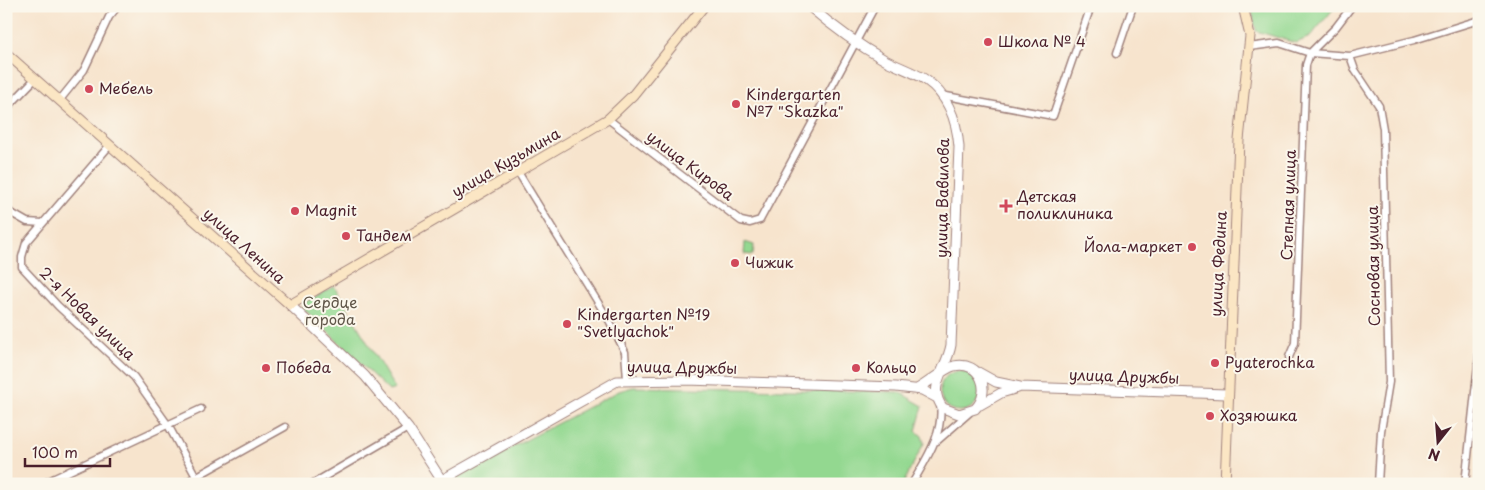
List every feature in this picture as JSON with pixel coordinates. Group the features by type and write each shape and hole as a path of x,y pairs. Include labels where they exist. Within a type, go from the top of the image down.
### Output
{"main road":[{"name":"улица Кузьмина","path":"290,306 608,119 633,96 704,6"},
{"name":"улица Федина","path":"1225,484 1227,394 1239,140 1249,47 1249,27 1243,6"},
{"name":"улица Ленина","path":"6,53 290,306"}],"street":[{"path":"59,101 81,75 109,17 118,6"},
{"name":"улица Вавилова","path":"809,6 828,22 886,60 926,80 941,95 954,116 959,147 951,345 942,373"},
{"path":"856,40 875,6"},
{"path":"941,95 1053,116 1091,6"},
{"path":"1117,53 1133,6"},
{"path":"1310,53 1331,33 1352,6"},
{"path":"1249,47 1279,43 1310,53 1350,56 1405,43 1479,20"},
{"name":"улица Кирова","path":"608,119 741,221 750,223 760,220 856,40"},
{"name":"Степная улица","path":"1289,357 1295,343 1300,248 1304,86 1310,53"},
{"name":"Сосновая улица","path":"1350,56 1355,70 1379,106 1382,129 1389,382 1381,431 1378,484"},
{"path":"6,109 35,79"},
{"name":"2-я Новая улица","path":"110,145 43,223 23,250 22,266 25,272 134,377 168,425 200,484"},
{"path":"518,172 610,322 625,352 627,379"},
{"path":"6,210 27,222 43,223"},
{"name":"улица Ленина","path":"290,306 365,376 408,428 440,482"},
{"path":"951,345 956,356 972,369 996,382 1020,387"},
{"path":"1465,484 1479,355"},
{"path":"970,412 953,414 938,401 917,389 955,366 972,369 984,384 984,396 979,405"},
{"path":"912,484 934,444 940,423 937,382 942,373"},
{"name":"улица Дружбы","path":"440,482 606,385 627,379 917,389"},
{"path":"934,444 948,429 979,405 1001,393 1020,387"},
{"name":"улица Дружбы","path":"1020,387 1227,394"},
{"path":"42,484 202,409"},
{"path":"183,484 285,427"},
{"path":"312,484 408,428"}],"green space":[{"path":"1251,6 1336,6 1310,37 1296,43 1256,31"},
{"path":"745,242 754,245 753,255 744,254"},
{"name":"Сердце города","path":"334,286 395,389 389,391 302,307 306,302"},
{"path":"956,371 964,371 971,374 977,380 980,391 977,402 971,408 964,411 956,411 949,408 943,402 940,395 940,387 943,380 949,374"},
{"path":"633,387 899,392 923,406 916,431 922,436 924,443 903,484 460,484 456,477 619,391"}],"place":[{"name":"Школа № 4","path":"988,42"},
{"name":"Мебель","path":"89,89"},
{"name":"Kindergarten №7 \"Skazka\"","path":"736,104"},
{"name":"Детская поликлиника","path":"1006,206"},
{"name":"Magnit","path":"295,211"},
{"name":"Тандем","path":"346,236"},
{"name":"Йола-маркет","path":"1192,247"},
{"name":"Чижик","path":"735,263"},
{"name":"Kindergarten №19 \"Svetlyachok\"","path":"567,324"},
{"name":"Pyaterochka","path":"1215,363"},
{"name":"Победа","path":"266,368"},
{"name":"Кольцо","path":"856,368"},
{"name":"Хозяюшка","path":"1210,416"}]}
